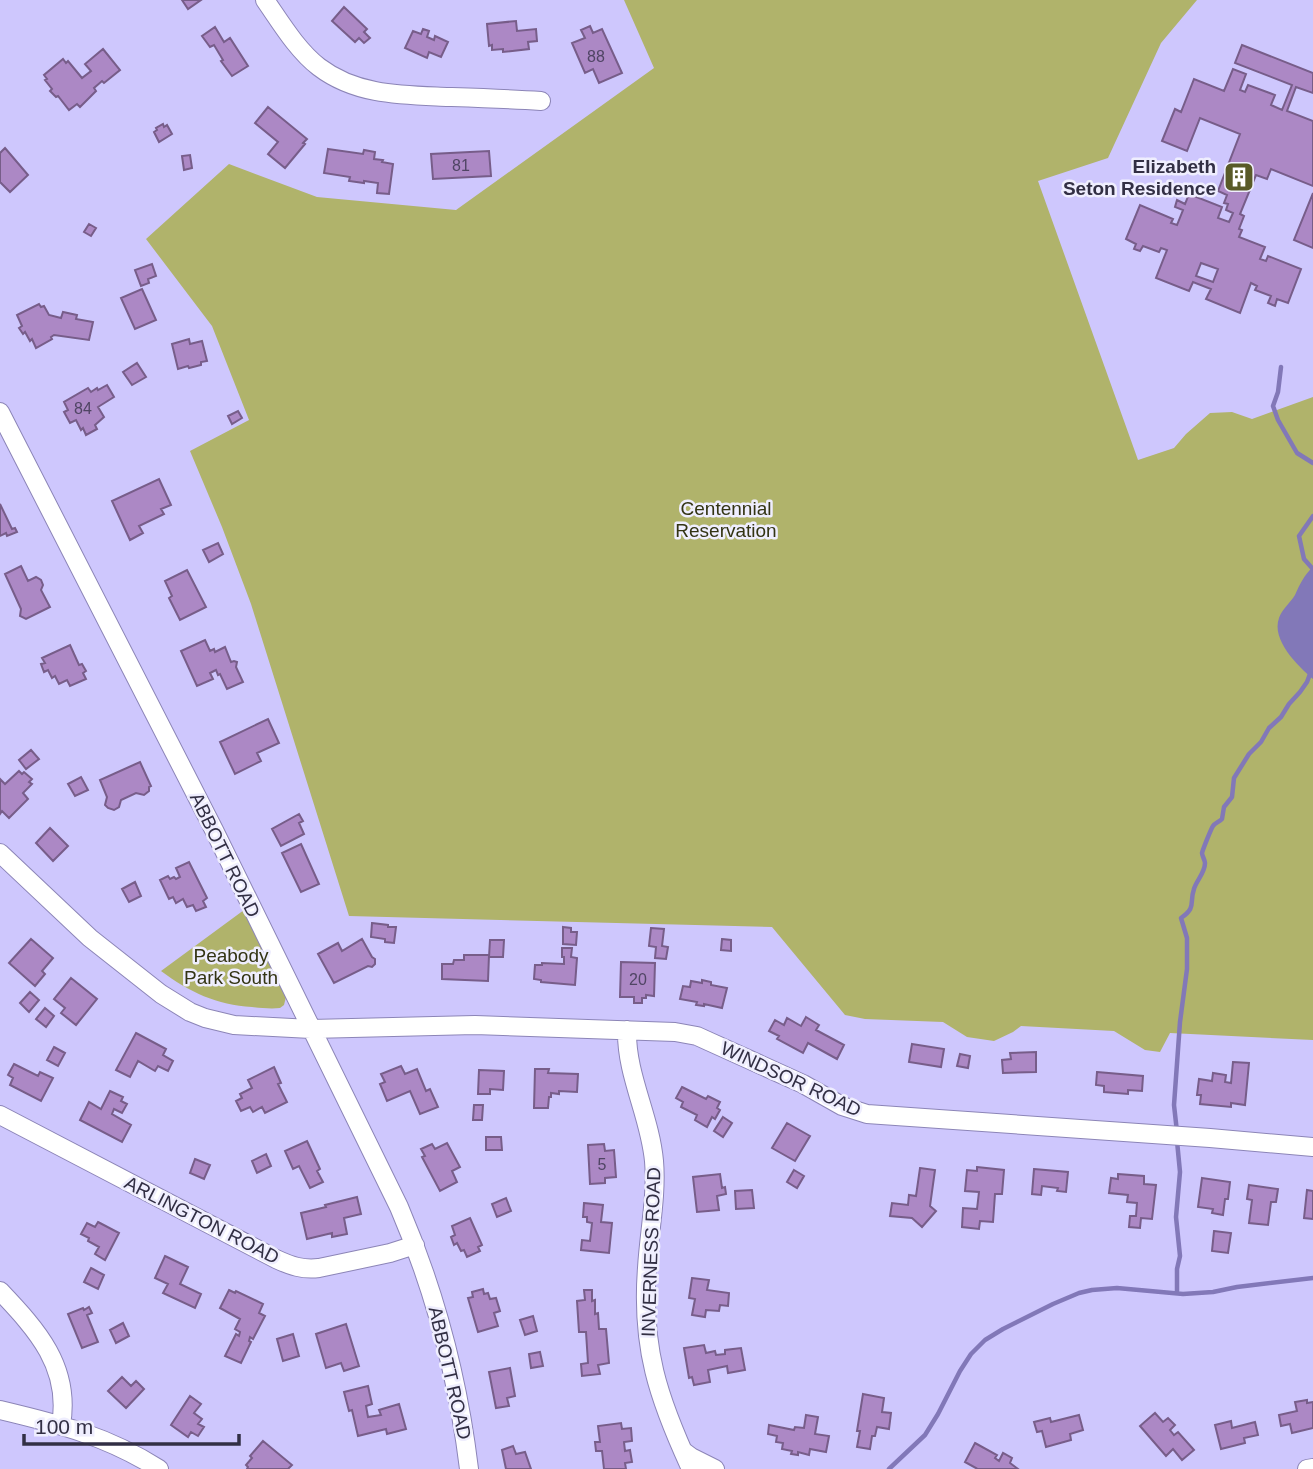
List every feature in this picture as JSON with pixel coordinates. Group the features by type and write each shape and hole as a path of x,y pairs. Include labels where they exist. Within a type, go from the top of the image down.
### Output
{"street":[{"path":"265,0 311,59 329,73 362,88 388,94 541,101"},
{"name":"ABBOTT ROAD","path":"0,412 207,818 382,1170 415,1245 434,1302 451,1363 469,1466"},
{"name":"WINDSOR ROAD","path":"0,853 90,938 161,994 205,1018 234,1025 311,1029 475,1025 675,1032 697,1036 803,1084 842,1106 867,1114 1196,1136 1313,1147"},
{"name":"INVERNESS ROAD","path":"627,1030 629,1058 649,1131 654,1165 646,1278 648,1344 658,1390 691,1469"},
{"name":"ARLINGTON ROAD","path":"0,1115 295,1267 319,1268 390,1254 415,1245"},
{"path":"0,1291 31,1325 52,1358 63,1396 61,1424"},
{"path":"0,1410 61,1424 108,1441 159,1469"},
{"path":"682,1451 715,1469"},
{"path":"1307,1469 1313,1468"}],"green space":[{"name":"Centennial Reservation","path":"624,0 1197,0 1161,43 1108,158 1038,181 1138,460 1174,448 1210,413 1232,412 1252,419 1313,397 1313,1040 1170,1033 1160,1052 1145,1050 1114,1031 1021,1026 994,1041 967,1037 943,1022 865,1019 845,1015 772,927 349,916 251,604 190,451 249,420 212,326 146,239 229,164 317,197 456,210 654,68"},
{"name":"Peabody Park South","path":"244,910 286,997 280,1008 239,1006 215,1000 193,991 161,971"}],"shaded area":[{"path":"1313,567 1313,679 1287,652 1282,644 1278,626 1282,612"}],"building":[{"path":"182,0 201,0 188,9"},
{"path":"344,7 367,29 364,32 370,38 364,43 359,38 355,42 332,21"},
{"path":"516,21 517,31 536,29 537,41 528,42 529,49 503,52 503,49 492,50 492,45 489,46 487,24"},
{"path":"590,26 593,33 602,29 622,73 599,83 593,69 585,73 572,43 585,38 581,30"},
{"path":"215,27 224,42 230,38 248,66 232,76 214,45 210,47 202,36"},
{"path":"423,29 429,31 427,37 434,40 435,36 448,42 441,57 429,52 427,58 405,48 413,31 421,34"},
{"name":"Elizabeth Seton Residence","path":"1242,45 1313,73 1313,93 1296,87 1287,111 1313,121 1313,186 1271,169 1267,179 1256,175 1240,214 1244,216 1239,229 1242,230 1239,237 1265,247 1260,259 1266,261 1268,256 1301,269 1288,303 1277,299 1275,306 1268,303 1271,296 1255,290 1257,286 1251,283 1240,313 1206,299 1211,289 1193,282 1189,291 1156,278 1167,250 1161,248 1159,252 1143,246 1140,251 1134,249 1136,244 1126,239 1140,205 1173,219 1171,223 1177,225 1183,210 1175,207 1177,200 1185,204 1189,194 1222,207 1218,218 1229,222 1233,213 1226,210 1228,204 1224,203 1227,195 1218,191 1240,134 1200,118 1187,151 1162,141 1175,109 1181,112 1194,79 1224,91 1233,69 1246,74 1240,90 1245,92 1248,85 1275,95 1271,105 1282,110 1292,85 1235,63","holes":["1201,263 1218,269 1213,282 1196,276"]},
{"path":"103,49 120,70 94,88 96,91 80,107 77,104 69,110 58,96 50,91 52,89 44,75 63,59 66,63 68,61 82,78 91,71 85,64"},
{"path":"268,107 307,139 285,168 268,154 278,142 255,123"},
{"path":"163,124 164,127 167,125 172,134 159,142 154,132"},
{"path":"5,148 28,175 10,192 0,182 0,153"},
{"path":"328,149 363,154 364,150 375,152 374,159 393,164 389,194 377,193 378,183 349,181 350,177 324,173"},
{"path":"489,151 491,176 433,179 431,154"},
{"path":"190,155 192,168 184,170 182,156"},
{"path":"1313,193 1313,248 1294,240"},
{"path":"89,224 96,228 91,236 84,232"},
{"path":"152,264 156,276 141,286 135,270"},
{"path":"142,289 156,320 135,329 121,298"},
{"path":"39,304 44,306 49,315 61,318 63,312 77,315 76,319 93,322 89,340 54,335 36,348 32,339 30,341 19,328 22,326 17,315"},
{"path":"189,339 190,344 202,341 207,361 201,362 201,365 178,369 172,344"},
{"path":"137,363 146,377 132,385 123,372"},
{"path":"107,385 114,397 98,407 104,417 95,425 97,429 86,435 76,420 70,423 64,412 68,410 64,402 88,388 91,392"},
{"path":"238,411 242,418 232,424 228,416"},
{"path":"159,479 171,505 161,509 164,514 139,526 143,533 130,540 112,501"},
{"path":"0,504 12,529 15,528 17,532 7,536 6,533 0,536"},
{"path":"218,543 223,554 209,562 203,550"},
{"path":"21,566 28,581 36,577 41,580 41,590 50,607 26,619 20,616 21,609 5,574"},
{"path":"187,570 206,607 180,620 169,598 172,596 165,581"},
{"path":"205,640 210,651 214,649 215,652 225,647 231,662 237,662 236,667 243,682 227,689 216,670 210,673 213,679 197,686 181,651"},
{"path":"70,645 79,665 82,664 86,671 83,673 86,679 70,686 67,680 59,684 48,670 44,672 41,664 45,663 42,658"},
{"path":"268,719 279,743 257,753 261,761 235,774 220,742"},
{"path":"31,750 39,759 26,769 19,760"},
{"path":"140,762 151,786 149,791 144,795 136,793 121,800 119,807 114,810 108,808 100,780"},
{"path":"19,771 32,779 29,782 32,784 23,793 28,799 9,818 2,811 0,814 0,779 5,784"},
{"path":"81,777 88,790 75,796 68,784"},
{"path":"299,814 303,821 299,823 304,834 281,846 272,829"},
{"path":"50,828 68,846 53,861 36,843"},
{"path":"301,844 319,884 301,892 282,853"},
{"path":"189,862 207,898 203,901 206,907 196,911 193,905 187,907 183,899 176,903 173,897 169,899 160,880 168,876 170,879 180,877 176,868"},
{"path":"135,882 141,896 129,902 122,889"},
{"path":"372,923 396,927 394,943 371,937"},
{"path":"563,927 577,932 576,945 563,944"},
{"path":"651,928 664,929 662,946 668,947 666,959 655,958 656,947 649,946"},
{"path":"31,939 53,958 42,971 45,974 35,986 9,963"},
{"path":"362,939 375,959 375,964 334,983 318,954 338,943 342,951"},
{"path":"722,939 731,940 731,951 721,950"},
{"path":"490,940 504,940 503,957 489,957"},
{"path":"562,948 572,948 571,957 577,958 575,985 534,979 535,965 564,964"},
{"path":"464,955 489,955 488,981 442,979 442,964 464,960"},
{"path":"621,962 655,963 654,996 646,995 646,998 642,998 642,1003 634,1003 634,997 620,997"},
{"path":"71,978 97,999 76,1025 61,1013 65,1008 54,999"},
{"path":"702,980 727,988 722,1008 696,1005 697,1002 680,999 683,986 690,987 691,981 702,983"},
{"path":"30,992 39,1000 29,1012 20,1003"},
{"path":"45,1008 54,1016 46,1027 36,1019"},
{"path":"806,1017 819,1025 816,1030 844,1045 837,1059 808,1043 803,1053 777,1039 779,1036 769,1031 775,1020 784,1025 787,1018 801,1026"},
{"path":"136,1033 166,1049 163,1055 173,1061 168,1071 158,1066 155,1071 138,1061 130,1077 116,1070"},
{"path":"912,1044 944,1049 941,1067 909,1062"},
{"path":"54,1047 65,1053 58,1066 47,1060"},
{"path":"1036,1052 1036,1072 1003,1073 1002,1060 1011,1059 1010,1053"},
{"path":"960,1054 970,1056 968,1068 957,1066"},
{"path":"1233,1062 1249,1063 1245,1105 1231,1103 1231,1107 1200,1104 1201,1095 1197,1095 1199,1079 1212,1081 1213,1073 1226,1075 1225,1082 1231,1083"},
{"path":"14,1064 38,1076 40,1072 53,1078 41,1101 10,1085 13,1078 8,1075"},
{"path":"401,1066 405,1074 417,1069 426,1091 430,1089 438,1107 420,1114 410,1091 387,1101 380,1084 385,1082 381,1074"},
{"path":"274,1067 281,1083 278,1084 287,1102 265,1113 262,1107 253,1112 250,1107 241,1111 236,1101 242,1098 240,1094 252,1088 248,1080"},
{"path":"535,1069 549,1069 548,1073 578,1074 577,1092 551,1093 548,1108 534,1108"},
{"path":"479,1070 504,1071 503,1090 490,1089 490,1094 478,1094"},
{"path":"1097,1072 1143,1076 1142,1091 1128,1090 1128,1094 1104,1092 1104,1086 1096,1085"},
{"path":"682,1087 706,1099 708,1096 720,1102 717,1108 720,1110 715,1119 712,1117 707,1127 695,1120 697,1115 681,1107 683,1102 676,1098"},
{"path":"110,1091 123,1097 121,1101 127,1104 122,1113 114,1109 112,1114 131,1125 122,1142 80,1120 89,1102 101,1109"},
{"path":"474,1105 483,1105 482,1120 473,1120"},
{"path":"723,1117 732,1123 723,1137 714,1131"},
{"path":"787,1123 810,1136 795,1161 772,1148"},
{"path":"486,1137 501,1137 502,1150 486,1150"},
{"path":"307,1141 323,1182 310,1188 299,1166 293,1169 285,1151"},
{"path":"447,1143 460,1167 452,1171 457,1182 440,1191 422,1157 425,1156 421,1149 432,1144 435,1149"},
{"path":"604,1144 605,1151 614,1150 616,1177 605,1178 605,1183 590,1184 588,1145"},
{"path":"266,1154 271,1166 257,1173 252,1161"},
{"path":"195,1159 210,1165 204,1179 190,1173"},
{"path":"977,1167 1004,1170 1002,1194 995,1194 993,1222 980,1221 979,1229 962,1227 963,1208 977,1209 979,1192 965,1191 967,1170 977,1171"},
{"path":"920,1168 935,1170 930,1206 936,1211 922,1227 912,1218 890,1216 892,1203 908,1205 909,1195 916,1196"},
{"path":"1034,1169 1068,1172 1066,1192 1042,1186 1041,1195 1032,1194"},
{"path":"794,1170 804,1176 797,1188 787,1182"},
{"path":"720,1174 722,1188 725,1187 726,1194 717,1196 719,1210 697,1212 693,1177"},
{"path":"1118,1174 1144,1176 1144,1184 1156,1185 1152,1219 1141,1218 1140,1228 1129,1227 1130,1216 1136,1216 1137,1203 1127,1202 1128,1195 1109,1193 1111,1178 1118,1179"},
{"path":"1202,1178 1230,1182 1223,1215 1212,1213 1213,1209 1198,1207"},
{"path":"1249,1185 1278,1189 1276,1202 1271,1202 1268,1225 1249,1223 1252,1200 1247,1199"},
{"path":"752,1190 754,1208 736,1209 735,1191"},
{"path":"1307,1190 1313,1191 1313,1219 1304,1218"},
{"path":"357,1197 361,1214 344,1218 347,1234 332,1237 332,1233 307,1239 301,1213"},
{"path":"506,1198 511,1211 497,1217 492,1204"},
{"path":"584,1203 603,1205 601,1222 612,1223 609,1253 581,1250 582,1240 590,1241 592,1223 587,1222 587,1217 583,1217"},
{"path":"470,1218 482,1245 478,1247 480,1251 467,1257 457,1243 454,1245 451,1237 455,1235 452,1226"},
{"path":"98,1222 119,1233 105,1260 95,1254 99,1247 81,1234 87,1223 95,1227"},
{"path":"1214,1231 1231,1233 1228,1253 1212,1251"},
{"path":"165,1256 188,1267 180,1284 201,1294 195,1308 163,1293 168,1284 155,1278"},
{"path":"91,1268 104,1275 98,1289 84,1282"},
{"path":"692,1278 709,1280 707,1290 729,1293 728,1306 720,1305 719,1311 706,1310 705,1317 692,1315 695,1299 689,1298"},
{"path":"483,1289 490,1299 496,1298 500,1311 494,1313 498,1326 478,1332 468,1298 473,1297 472,1292"},
{"path":"229,1290 263,1304 259,1313 265,1316 253,1339 250,1337 251,1342 241,1363 225,1356 236,1334 239,1336 240,1332 235,1329 240,1319 220,1308"},
{"path":"584,1290 592,1290 599,1329 606,1329 609,1363 598,1365 600,1374 582,1376 581,1364 588,1363 586,1332 579,1332 577,1301 585,1300"},
{"path":"89,1307 92,1313 87,1315 98,1342 82,1348 68,1314"},
{"path":"533,1316 537,1331 525,1335 520,1320"},
{"path":"123,1323 129,1336 116,1343 110,1330"},
{"path":"346,1324 359,1366 344,1371 341,1363 326,1368 316,1334"},
{"path":"293,1334 299,1356 283,1361 277,1339"},
{"path":"704,1345 706,1353 715,1351 716,1355 725,1354 725,1350 741,1348 745,1370 728,1373 727,1366 708,1370 710,1382 694,1385 692,1377 689,1378 684,1348"},
{"path":"540,1352 543,1366 531,1368 529,1354"},
{"path":"510,1368 515,1396 507,1398 509,1406 496,1408 489,1372"},
{"path":"122,1377 131,1386 136,1381 144,1389 126,1408 108,1391"},
{"path":"368,1386 372,1404 366,1406 368,1417 381,1415 379,1410 399,1404 406,1429 387,1434 386,1429 358,1436 352,1410 349,1411 344,1392"},
{"path":"863,1394 884,1398 882,1412 891,1413 889,1429 877,1427 870,1449 857,1447"},
{"path":"190,1396 201,1404 194,1413 202,1419 198,1424 204,1427 198,1436 191,1432 188,1437 171,1425"},
{"path":"1307,1400 1307,1403 1313,1402 1313,1428 1292,1433 1290,1424 1281,1426 1279,1415 1297,1411 1295,1402"},
{"path":"1155,1413 1163,1422 1168,1418 1175,1425 1170,1430 1174,1435 1178,1432 1194,1450 1182,1460 1173,1449 1166,1456 1140,1426"},
{"path":"806,1415 818,1417 815,1434 829,1436 826,1452 810,1449 809,1455 798,1452 798,1455 791,1454 792,1451 782,1449 783,1443 776,1442 777,1436 768,1434 769,1425 794,1430 795,1427 804,1428"},
{"path":"1079,1415 1083,1430 1070,1434 1071,1440 1046,1447 1042,1431 1037,1432 1034,1422 1050,1418 1051,1422"},
{"path":"1231,1421 1232,1428 1255,1422 1258,1435 1244,1438 1245,1443 1221,1449 1215,1425"},
{"path":"621,1423 622,1429 631,1428 632,1441 624,1442 625,1451 630,1450 632,1462 625,1463 626,1469 604,1469 602,1451 596,1451 595,1442 600,1442 598,1426"},
{"path":"263,1441 292,1465 288,1469 247,1469 246,1465 252,1458 250,1456"},
{"path":"975,1443 997,1455 995,1458 999,1461 1003,1453 1012,1458 1010,1463 1018,1469 975,1469 965,1462"},
{"path":"513,1446 516,1454 525,1452 531,1469 506,1469 502,1450"}],"waterway":[{"path":"1281,367 1273,406 1297,453 1313,463"},
{"path":"1312,568 1304,559 1299,536 1313,516"},
{"path":"1177,1132 1174,1105 1187,969 1187,938 1181,918 1191,908 1194,889 1205,867 1202,854 1213,826 1222,819 1224,807 1232,797 1234,778 1249,754 1300,692 1310,674"},
{"path":"1177,1141 1180,1172 1176,1217 1180,1256 1177,1293"},
{"path":"889,1469 925,1435 971,1354 985,1340 1003,1329 1053,1304 1092,1290 1117,1288 1183,1294 1313,1278"}],"place":[{"name":"Elizabeth Seton Residence","path":"1239,177"}]}
